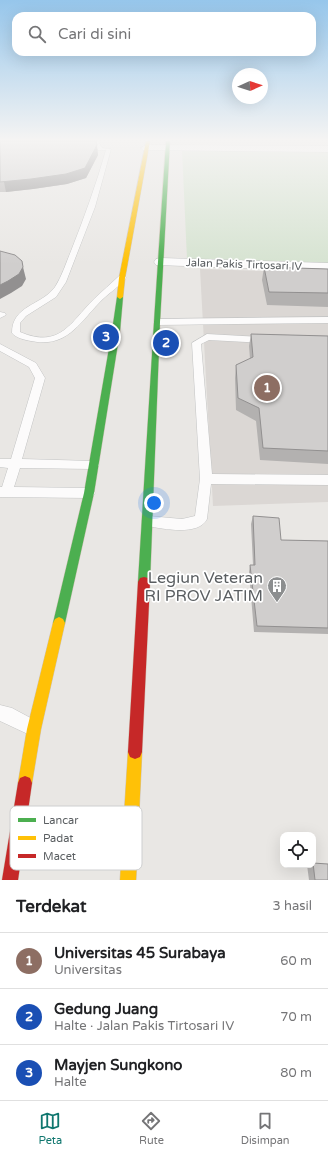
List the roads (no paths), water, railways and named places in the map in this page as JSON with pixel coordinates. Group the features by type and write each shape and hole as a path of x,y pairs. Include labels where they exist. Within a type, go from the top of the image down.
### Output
{"main road":[{"path":"22,806 34,729 89,493 116,331 122,278 140,182"},
{"path":"132,806 166,182"},
{"path":"10,880 12,870"},
{"path":"128,880 129,870"}],"street":[{"name":"Jalan Pakis Tirtosari IV","path":"161,258 328,267"}],"lane":[{"path":"100,182 92,207 62,282 53,295 23,314 16,322 16,332 28,339 43,340 60,336 72,328 97,300 122,278"},
{"path":"157,322 328,320"},
{"path":"148,521 186,525 201,519 206,479 196,343 207,337 275,341"},
{"path":"0,346 33,365 40,378 15,464 4,492 89,493"},
{"path":"0,463 93,465"},
{"path":"206,479 328,480"},
{"path":"0,713 6,714 34,729"}],"place":[{"name":"Mayjen Sungkono","path":"106,337"},
{"name":"Gedung Juang","path":"166,343"},
{"name":"Universitas 45 Surabaya","path":"267,388"},
{"name":"Legiun Veteran RI PROV JATIM","path":"277,603"}]}
